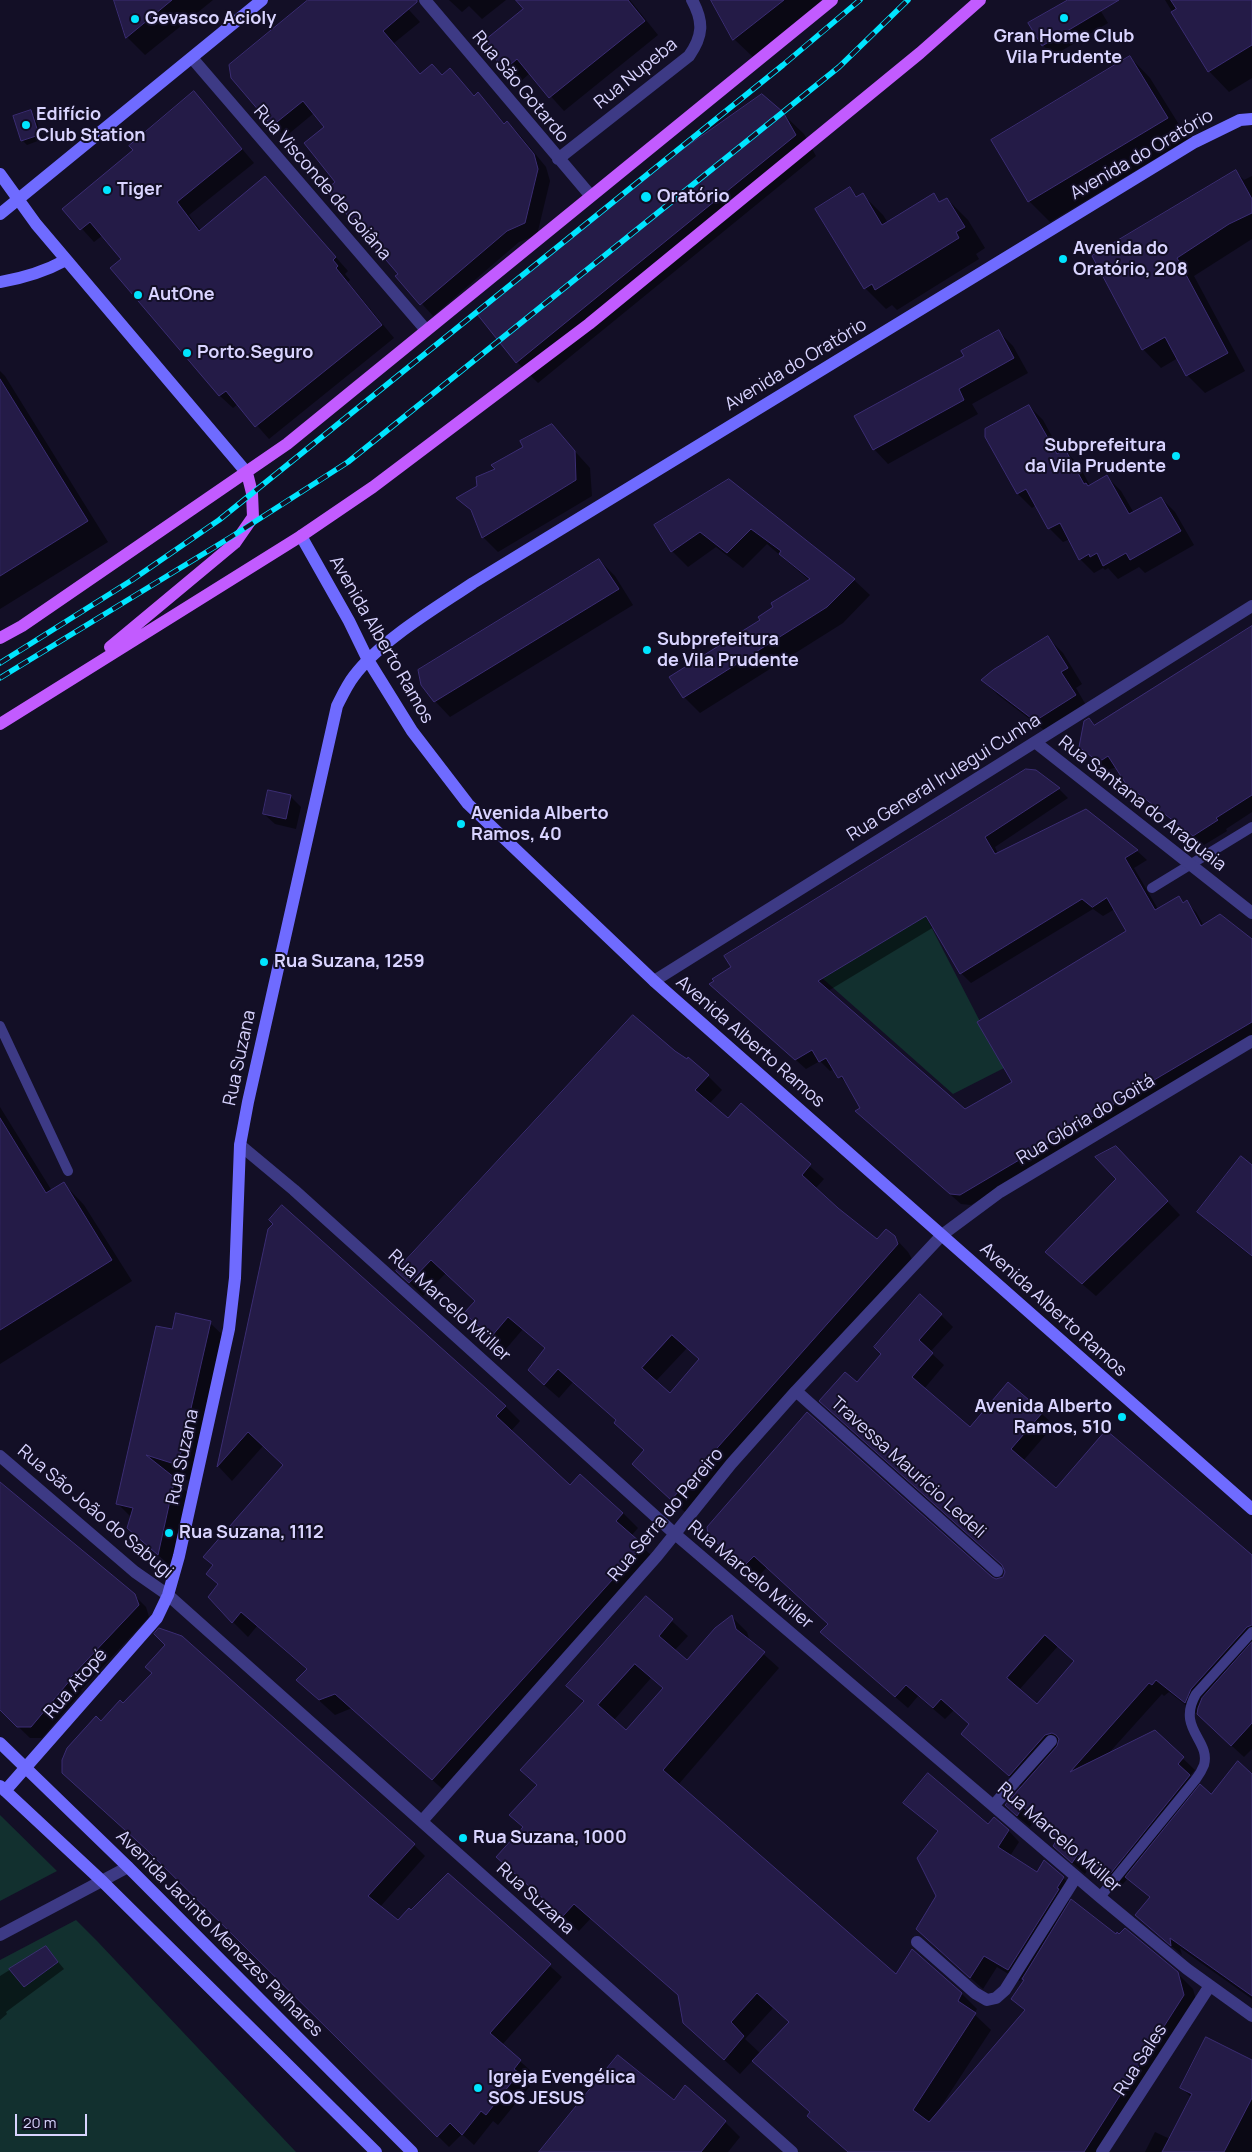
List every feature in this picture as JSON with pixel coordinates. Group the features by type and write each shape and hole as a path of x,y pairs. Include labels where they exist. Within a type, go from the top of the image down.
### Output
{"main road":[{"path":"0,214 262,0"},
{"path":"0,638 22,626 247,473 315,421 590,195 832,0"},
{"path":"0,724 301,536 374,487 589,324 920,53 980,0"},
{"name":"Avenida do Oratório","path":"368,660 414,622 473,583 1195,142 1246,119"},
{"path":"0,174 18,201 66,260 247,473 252,493 253,517 235,543 187,585 65,683"},
{"path":"0,282 23,279 66,260"},
{"name":"Avenida Alberto Ramos","path":"301,536 349,621 368,660 412,731 468,804 654,981 1252,1509"},
{"name":"Rua Suzana","path":"168,1595 179,1556 229,1328 235,1278 240,1145 266,1015 337,706 354,676 368,660"},
{"name":"Rua Atopé","path":"3,1788 26,1769 157,1618 168,1595"},
{"name":"Avenida Jacinto Menezes Palhares","path":"0,1743 128,1867 410,2151"},
{"path":"3,1788 103,1882 376,2152"}],"street":[{"name":"Rua São Gotardo","path":"425,0 590,195"},
{"name":"Rua Nupeba","path":"558,159 689,56 699,42 700,27 696,7 692,0"},
{"name":"Rua Visconde de Goiâna","path":"192,58 426,330"},
{"path":"1246,119 1252,112"},
{"name":"Rua General Irulegui Cunha","path":"654,981 1252,606"},
{"name":"Rua Santana do Araguaia","path":"1035,742 1252,913"},
{"name":"Rua Glória do Goitá","path":"942,1235 1000,1192 1252,1041"},
{"name":"Rua Marcelo Müller","path":"240,1145 294,1190 675,1534 1076,1877 1209,1987 1252,2016"},
{"name":"Rua Serra do Pereiro","path":"422,1821 675,1534 731,1464 796,1391 942,1235"},
{"name":"Travessa Maurício Ledeli","path":"796,1391 997,1571"},
{"name":"Rua São João do Sabugi","path":"0,1456 135,1572 168,1595"},
{"name":"Rua Suzana","path":"168,1595 792,2152"},
{"path":"994,1805 1051,1740"},
{"path":"0,1935 103,1882 128,1867"},
{"path":"917,1942 975,1993 987,2000 996,1998 1005,1990 1076,1877"},
{"name":"Rua Sales","path":"1102,2152 1209,1987"}],"lane":[{"path":"1152,888 1249,829"},
{"path":"0,1026 68,1171"},
{"path":"1100,1897 1196,1779 1204,1764 1204,1754 1191,1725 1189,1714 1191,1704 1196,1694 1252,1632"}],"green space":[{"path":"923,911 1004,1068 953,1094 822,978"},
{"path":"0,1815 57,1871 0,1901"},
{"path":"76,1920 296,2152 0,2152 0,1960"}],"building":[{"name":"Gevasco Acioly","path":"114,0 172,0 126,38"},
{"path":"308,0 417,0 383,31 420,74 432,64 442,75 450,68 474,96 478,92 504,124 507,121 534,154 538,169 525,223 507,231 420,305 395,276 398,274 326,190 335,182 304,143 324,127 303,101 272,126 231,78 229,65"},
{"path":"516,0 628,0 645,21 549,98 517,59 504,70 491,53 494,51 485,40 523,9"},
{"path":"711,0 784,0 733,40"},
{"name":"Gran Home Club Vila Prudente","path":"1068,0 1119,0 1042,46 1028,23"},
{"path":"1171,0 1252,0 1252,45 1208,72 1171,12 1176,9"},
{"path":"1130,56 1168,118 1028,202 991,140"},
{"path":"194,91 242,149 177,202 199,231 265,176 336,257 333,260 338,266 336,268 382,325 255,427 226,391 219,396 110,268 121,259 90,222 80,230 62,209 133,150 129,146"},
{"name":"Oratório","path":"762,94 783,112 796,135 516,363 477,314 676,154"},
{"name":"Edifício Club Station","path":"31,110 39,135 21,141 13,116"},
{"path":"1236,170 1252,199 1252,213 1229,224 1177,258 1228,353 1186,376 1165,337 1142,350 1092,256"},
{"path":"850,187 856,197 863,193 882,225 934,193 939,202 947,198 965,227 956,232 959,238 875,290 872,284 864,289 815,209"},
{"path":"999,330 1014,358 959,389 964,400 873,450 854,416 964,356 961,351"},
{"path":"0,379 88,521 0,576"},
{"path":"1029,405 1057,454 1065,449 1084,484 1086,483 1088,486 1107,475 1129,514 1161,497 1181,531 1130,560 1126,553 1103,566 1097,553 1090,557 1089,554 1079,560 1060,523 1048,529 1026,489 1017,494 985,437 985,429"},
{"path":"552,424 575,451 576,480 482,538 471,510 456,498 477,486 476,477 495,469 491,465 523,447 520,441"},
{"path":"729,479 855,579 827,607 683,698 669,677 760,620 758,617 773,607 771,603 810,579 779,554 781,551 751,529 727,553 700,532 671,552 654,525"},
{"path":"599,559 619,589 434,702 421,685 418,670"},
{"path":"1252,626 1252,795 1216,818 1218,820 1193,836 1126,784 1108,756 1102,760 1096,760 1079,747 1084,721 1089,718 1094,725"},
{"path":"1048,636 1068,668 1061,672 1076,695 1035,721 981,680 993,670"},
{"path":"1026,769 1036,770 1060,788 985,837 995,854 1086,809 1138,850 1125,858 1155,910 1179,896 1183,903 1187,900 1201,926 1220,914 1252,939 1252,1022 960,1195 950,1194 855,1111 860,1108 842,1076 838,1078 826,1058 819,1062 812,1050 795,1060 709,984 714,981 712,979 731,967 724,956","holes":["1107,898 1126,931 977,1022 1012,1082 965,1109 818,981 926,916 960,974 1082,899 1092,907"]},
{"path":"268,790 291,795 286,819 263,814"},
{"path":"633,1015 675,1051 687,1059 688,1057 709,1075 695,1090 728,1118 741,1103 811,1164 802,1175 838,1208 877,1239 886,1229 895,1236 898,1244 671,1500 632,1464 644,1450 614,1423 616,1420 558,1369 544,1385 528,1370 545,1348 508,1317 491,1337 464,1313 475,1301 431,1260 409,1283 396,1271","holes":["672,1335 699,1359 670,1393 642,1368"]},
{"path":"0,1118 46,1193 64,1182 112,1260 0,1330"},
{"path":"1116,1146 1168,1201 1082,1284 1045,1252 1116,1179 1095,1157"},
{"path":"1241,1156 1252,1165 1252,1256 1197,1212"},
{"path":"282,1205 506,1406 496,1416 570,1485 580,1474 623,1513 616,1521 640,1542 637,1546 640,1549 432,1780 335,1694 319,1700 296,1680 307,1669 241,1612 232,1623 208,1597 218,1584 206,1574 213,1565 203,1557 283,1465 248,1432 217,1467 268,1229 273,1224 269,1220"},
{"path":"920,1294 942,1314 919,1340 933,1353 912,1377 970,1427 1008,1382 1043,1412 1011,1449 1056,1488 1106,1430 1252,1555 1252,1625 1247,1627 1191,1689 1185,1703 1156,1680 1152,1685 1149,1683 1070,1772 1155,1730 1184,1757 1178,1764 1190,1775 1111,1873 1098,1872 1078,1854 1072,1863 1053,1846 1058,1838 1023,1807 1017,1816 1005,1805 1057,1746 1059,1739 1056,1735 1052,1733 1045,1735 1009,1776 961,1734 969,1724 941,1699 933,1708 906,1685 895,1697 820,1632 828,1624 754,1556 744,1566 708,1535 707,1527 807,1412 992,1577 996,1579 1003,1577 1005,1572 1002,1565 819,1401 845,1372 857,1382 881,1354 874,1347","holes":["1045,1635 1074,1661 1037,1704 1007,1678"]},
{"path":"176,1313 211,1321 178,1465 146,1455 175,1478 158,1555 127,1528 133,1508 116,1504 156,1326 172,1329"},
{"path":"0,1482 135,1594 139,1605 70,1678 31,1727 17,1727 0,1710"},
{"path":"646,1596 673,1619 659,1636 687,1660 715,1628 732,1615 736,1629 765,1652 663,1770 896,1974 912,1949 962,1993 958,2001 976,2013 913,2110 929,2122 1025,2010 1011,1999 1071,1899 1116,1934 1117,1932 1119,1934 1125,1928 1178,1972 1184,1995 1084,2152 848,2152 807,2116 810,2112 752,2061 789,2022 757,1993 731,2022 744,2036 724,2060 683,2023 678,1995 574,1904 563,1916 496,1857 523,1827 509,1815 537,1785 520,1770 584,1701 566,1686","holes":["635,1664 663,1688 626,1730 598,1705"]},
{"path":"159,1628 182,1636 415,1844 368,1896 398,1920 409,1908 411,1910 448,1873 551,1964 490,2033 521,2060 514,2069 519,2073 486,2115 481,2111 462,2135 450,2123 437,2137 147,1850 62,1773 62,1760 67,1748 96,1716 101,1721 120,1700 123,1703 152,1673 145,1667 165,1645 154,1634"},
{"path":"1252,1642 1252,1723 1231,1746 1197,1714 1198,1708 1202,1698"},
{"path":"1238,1761 1252,1774 1252,1996 1170,1938 1171,1946 1135,1915 1150,1897 1125,1877 1200,1784 1211,1794"},
{"path":"928,1773 988,1824 994,1817 1009,1830 998,1847 1037,1872 1044,1860 1064,1877 1057,1888 1059,1889 1008,1970 984,1956 970,1978 916,1929 936,1896 917,1858 938,1831 903,1803"},
{"path":"46,1946 58,1962 24,1987 9,1969"},
{"path":"1206,2037 1252,2060 1252,2098 1224,2152 1162,2152 1192,2094 1180,2088"},
{"path":"618,2055 674,2100 685,2085 726,2121 701,2152 539,2152"}],"railway":[{"path":"0,663 132,580 219,520 783,65 860,0"},
{"path":"0,678 231,537 348,462 839,67 908,0"}],"place":[{"name":"Gran Home Club Vila Prudente","path":"1064,18"},
{"name":"Gevasco Acioly","path":"135,19"},
{"name":"Edifício Club Station","path":"26,125"},
{"name":"Tiger","path":"107,190"},
{"name":"Oratório","path":"646,197"},
{"name":"Avenida do Oratório, 208","path":"1063,259"},
{"name":"AutOne","path":"138,295"},
{"name":"Porto.Seguro","path":"187,353"},
{"name":"Subprefeitura da Vila Prudente","path":"1176,456"},
{"name":"Subprefeitura de Vila Prudente","path":"647,650"},
{"name":"Avenida Alberto Ramos, 40","path":"461,824"},
{"name":"Rua Suzana, 1259","path":"264,962"},
{"name":"Avenida Alberto Ramos, 510","path":"1122,1417"},
{"name":"Rua Suzana, 1112","path":"169,1533"},
{"name":"Rua Suzana, 1000","path":"463,1838"},
{"name":"Igreja Evengélica SOS JESUS","path":"478,2088"}]}
